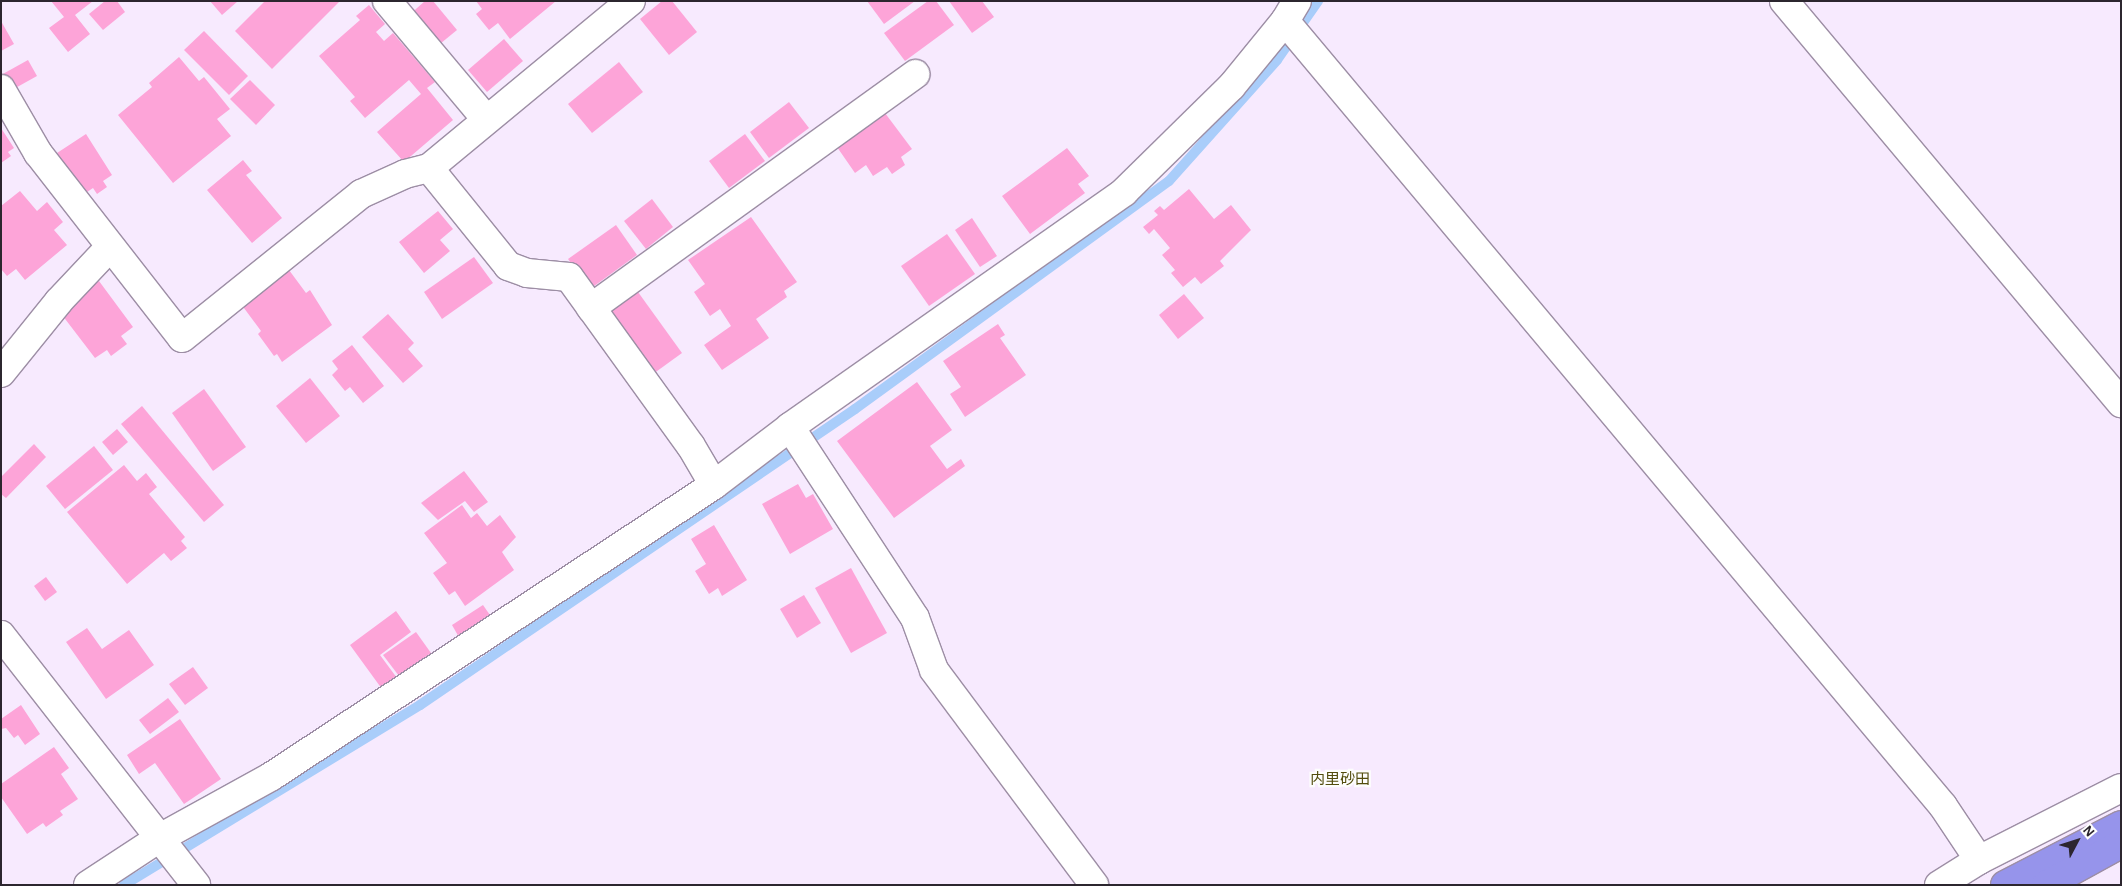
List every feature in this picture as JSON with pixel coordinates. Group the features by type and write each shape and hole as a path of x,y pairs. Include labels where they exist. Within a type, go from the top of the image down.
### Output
{"highway":[{"path":"2005,885 2121,825"},
{"path":"2046,885 2121,844"}],"street":[{"path":"387,1 486,119"},
{"path":"1,89 38,153 182,338 361,194 405,174 429,168 631,1"},
{"path":"1784,1 2121,403"},
{"path":"88,885 158,839 272,776 714,485 790,428 1124,192 1230,87 1291,11 1943,806 1980,860"},
{"path":"591,308 915,74"},
{"path":"429,168 508,266 528,273 569,277 691,446 714,485"},
{"path":"1,373 59,301 110,247"},
{"path":"790,428 915,618 934,670 1094,885"},
{"path":"1,635 158,839 196,885"},
{"path":"1939,885 1980,860 2121,788"}],"building":[{"path":"51,1 93,1 75,15 90,34 68,52 49,28 64,17"},
{"path":"105,1 117,1 125,12 103,30 89,14"},
{"path":"210,1 238,1 222,15"},
{"path":"265,1 340,1 272,69 235,31"},
{"path":"425,1 433,1 457,30 435,48 408,16"},
{"path":"476,1 556,1 510,39 498,23 489,30 476,14 482,9"},
{"path":"662,1 672,1 697,32 669,55 640,19"},
{"path":"867,1 915,1 884,24"},
{"path":"928,1 936,1 954,25 905,61 884,33"},
{"path":"949,1 982,1 994,17 972,33"},
{"path":"369,5 385,24 376,32 384,41 393,33 435,82 427,88 453,120 404,162 377,132 421,94 409,80 365,118 350,101 355,97 319,56 360,20 356,16"},
{"path":"1,21 14,44 1,51"},
{"path":"204,31 248,76 229,95 184,50"},
{"path":"504,39 523,61 487,92 468,70"},
{"path":"179,57 199,81 204,77 230,109 217,119 231,136 173,183 118,115 152,87 149,83"},
{"path":"28,60 37,76 10,91 1,75"},
{"path":"619,62 643,92 592,133 568,104"},
{"path":"250,80 275,105 256,125 230,99"},
{"path":"789,102 809,128 769,158 750,132"},
{"path":"885,113 912,149 901,157 905,165 892,174 887,167 873,176 866,165 855,173 837,147"},
{"path":"1,128 14,148 8,152 11,156 1,163"},
{"path":"86,134 112,175 103,181 107,187 97,194 93,188 84,194 57,153"},
{"path":"745,134 765,161 729,188 709,161"},
{"path":"1067,148 1089,176 1078,184 1085,193 1030,234 1002,196"},
{"path":"243,160 252,171 246,175 282,218 252,243 207,190"},
{"path":"1189,189 1214,219 1231,205 1251,230 1220,261 1224,266 1201,284 1195,277 1183,287 1171,273 1175,270 1162,255 1170,248 1154,229 1149,234 1143,227 1158,215 1154,211 1160,206 1164,210"},
{"path":"20,191 37,211 47,202 63,222 54,230 67,245 25,280 16,269 7,276 1,269 1,206"},
{"path":"652,199 673,227 646,249 624,221"},
{"path":"438,211 453,229 440,240 450,251 424,273 399,242"},
{"path":"751,217 797,282 784,291 787,297 756,319 769,338 722,370 704,345 731,326 720,309 710,316 694,292 705,284 688,260"},
{"path":"972,218 997,256 980,267 955,230"},
{"path":"616,225 637,255 590,289 568,259"},
{"path":"947,234 975,274 929,306 901,266"},
{"path":"474,257 493,283 442,319 424,292"},
{"path":"289,270 306,293 310,290 332,325 282,362 277,354 274,356 258,334 261,331 238,300 263,289"},
{"path":"99,281 133,327 121,336 127,344 111,356 107,350 95,358 59,311"},
{"path":"638,292 682,353 653,374 609,312"},
{"path":"1184,294 1204,318 1178,339 1159,315"},
{"path":"388,314 414,343 408,349 423,366 403,383 362,337"},
{"path":"998,324 1005,335 1000,338 1026,375 965,417 950,394 961,387 943,361"},
{"path":"352,345 384,386 363,403 350,387 345,391 332,375 338,369 332,361"},
{"path":"310,378 340,416 306,443 276,406"},
{"path":"917,382 952,430 930,446 947,469 961,459 965,466 894,518 837,441"},
{"path":"204,389 246,447 213,471 172,413"},
{"path":"142,406 224,505 204,522 121,424"},
{"path":"117,429 128,442 113,455 102,442"},
{"path":"34,444 46,457 6,498 1,494 1,477"},
{"path":"94,446 113,470 65,509 46,486"},
{"path":"124,465 137,481 146,473 157,487 149,494 185,537 181,541 187,548 171,561 164,553 127,584 67,512"},
{"path":"464,471 488,502 474,512 465,501 438,520 421,503"},
{"path":"798,484 806,498 813,494 833,529 790,554 762,504"},
{"path":"462,505 471,518 477,513 487,526 500,515 516,537 502,552 514,570 465,606 455,591 449,595 433,573 447,563 424,533"},
{"path":"714,525 747,580 722,596 718,588 709,594 695,571 706,564 691,539"},
{"path":"851,568 887,633 851,653 815,588"},
{"path":"46,577 57,592 45,601 34,586"},
{"path":"804,595 821,623 797,638 780,609"},
{"path":"483,605 492,618 460,639 452,625"},
{"path":"396,611 411,632 380,655 397,678 382,689 350,645"},
{"path":"87,628 102,649 129,630 154,665 106,699 66,642"},
{"path":"416,632 431,653 399,676 383,655"},
{"path":"193,667 208,688 185,705 169,684"},
{"path":"168,698 179,712 150,734 139,720"},
{"path":"21,705 40,734 25,745 18,735 14,738 6,728 1,729 1,719"},
{"path":"180,719 221,779 184,804 155,763 139,774 127,755"},
{"path":"54,747 69,768 61,774 78,799 60,811 63,815 46,827 43,823 27,834 1,797 1,784"}],"waterway":[{"path":"124,885 420,705 855,409 1169,181 1277,60 1318,1"}],"district":[{"name":"内里砂田","path":"1340,780"}]}
